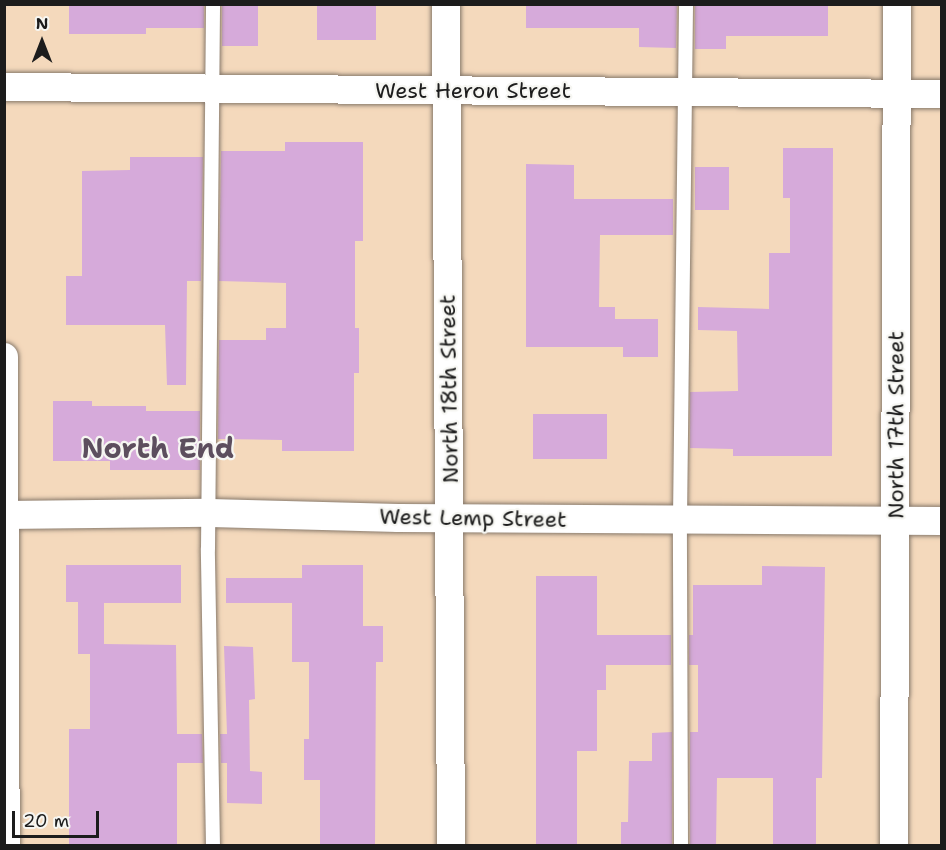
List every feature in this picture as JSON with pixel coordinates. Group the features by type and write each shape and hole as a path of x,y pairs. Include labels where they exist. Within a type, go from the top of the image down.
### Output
{"street":[{"name":"North 18th Street","path":"446,4 451,518 451,846"},
{"name":"North 17th Street","path":"894,846 897,4"},
{"name":"West Heron Street","path":"4,87 942,94"},
{"path":"4,357 6,846"},
{"name":"West Lemp Street","path":"5,515 210,513 451,518 942,521"}],"lane":[{"path":"213,4 210,513 213,846"},
{"path":"681,846 680,519 686,4"}],"building":[{"path":"69,4 204,4 204,28 146,28 146,34 69,34"},
{"path":"222,4 258,4 258,46 222,46"},
{"path":"317,4 376,4 376,40 317,40"},
{"path":"526,4 677,4 676,48 639,47 639,28 526,28"},
{"path":"695,4 828,4 828,36 726,36 726,49 695,49"},
{"path":"285,142 363,142 363,241 355,241 355,328 359,328 359,373 354,373 354,451 282,451 282,440 218,439 219,340 266,340 266,328 286,328 286,283 219,281 221,151 285,151"},
{"path":"783,148 833,148 832,456 733,456 733,449 690,448 690,392 738,391 737,331 698,330 698,307 769,309 769,253 790,253 790,198 783,198"},
{"path":"130,157 203,157 201,281 187,281 186,385 167,385 165,325 66,325 66,276 82,276 82,171 130,170"},
{"path":"526,164 574,165 574,199 673,199 673,235 600,235 599,307 615,307 615,319 658,319 658,357 623,357 623,347 526,347"},
{"path":"695,167 729,167 729,210 695,210"},
{"path":"53,401 92,401 92,406 146,406 146,411 200,411 200,470 110,470 110,461 53,461"},
{"path":"533,414 607,414 607,459 533,459"},
{"path":"66,565 181,565 181,603 104,603 104,644 176,645 177,734 202,734 203,763 177,763 177,846 69,846 69,729 90,729 90,654 78,654 78,602 66,602"},
{"path":"302,565 363,565 363,626 383,626 383,662 376,662 375,846 320,846 320,780 304,780 304,739 309,739 309,662 292,662 292,603 226,603 226,578 302,578"},
{"path":"762,566 825,567 822,778 816,778 816,846 773,846 773,778 717,778 716,846 690,846 690,732 698,732 698,665 689,665 689,635 693,635 693,585 762,585"},
{"path":"536,576 597,576 597,635 671,635 671,665 606,665 606,690 597,690 597,751 577,751 577,846 536,846"},
{"path":"224,646 253,647 255,699 249,700 250,771 262,772 262,804 227,803 227,763 221,763 220,734 227,734"},
{"path":"672,732 672,846 621,846 621,822 628,822 629,761 652,761 652,733"}],"district":[{"name":"North End","path":"158,448"}]}
